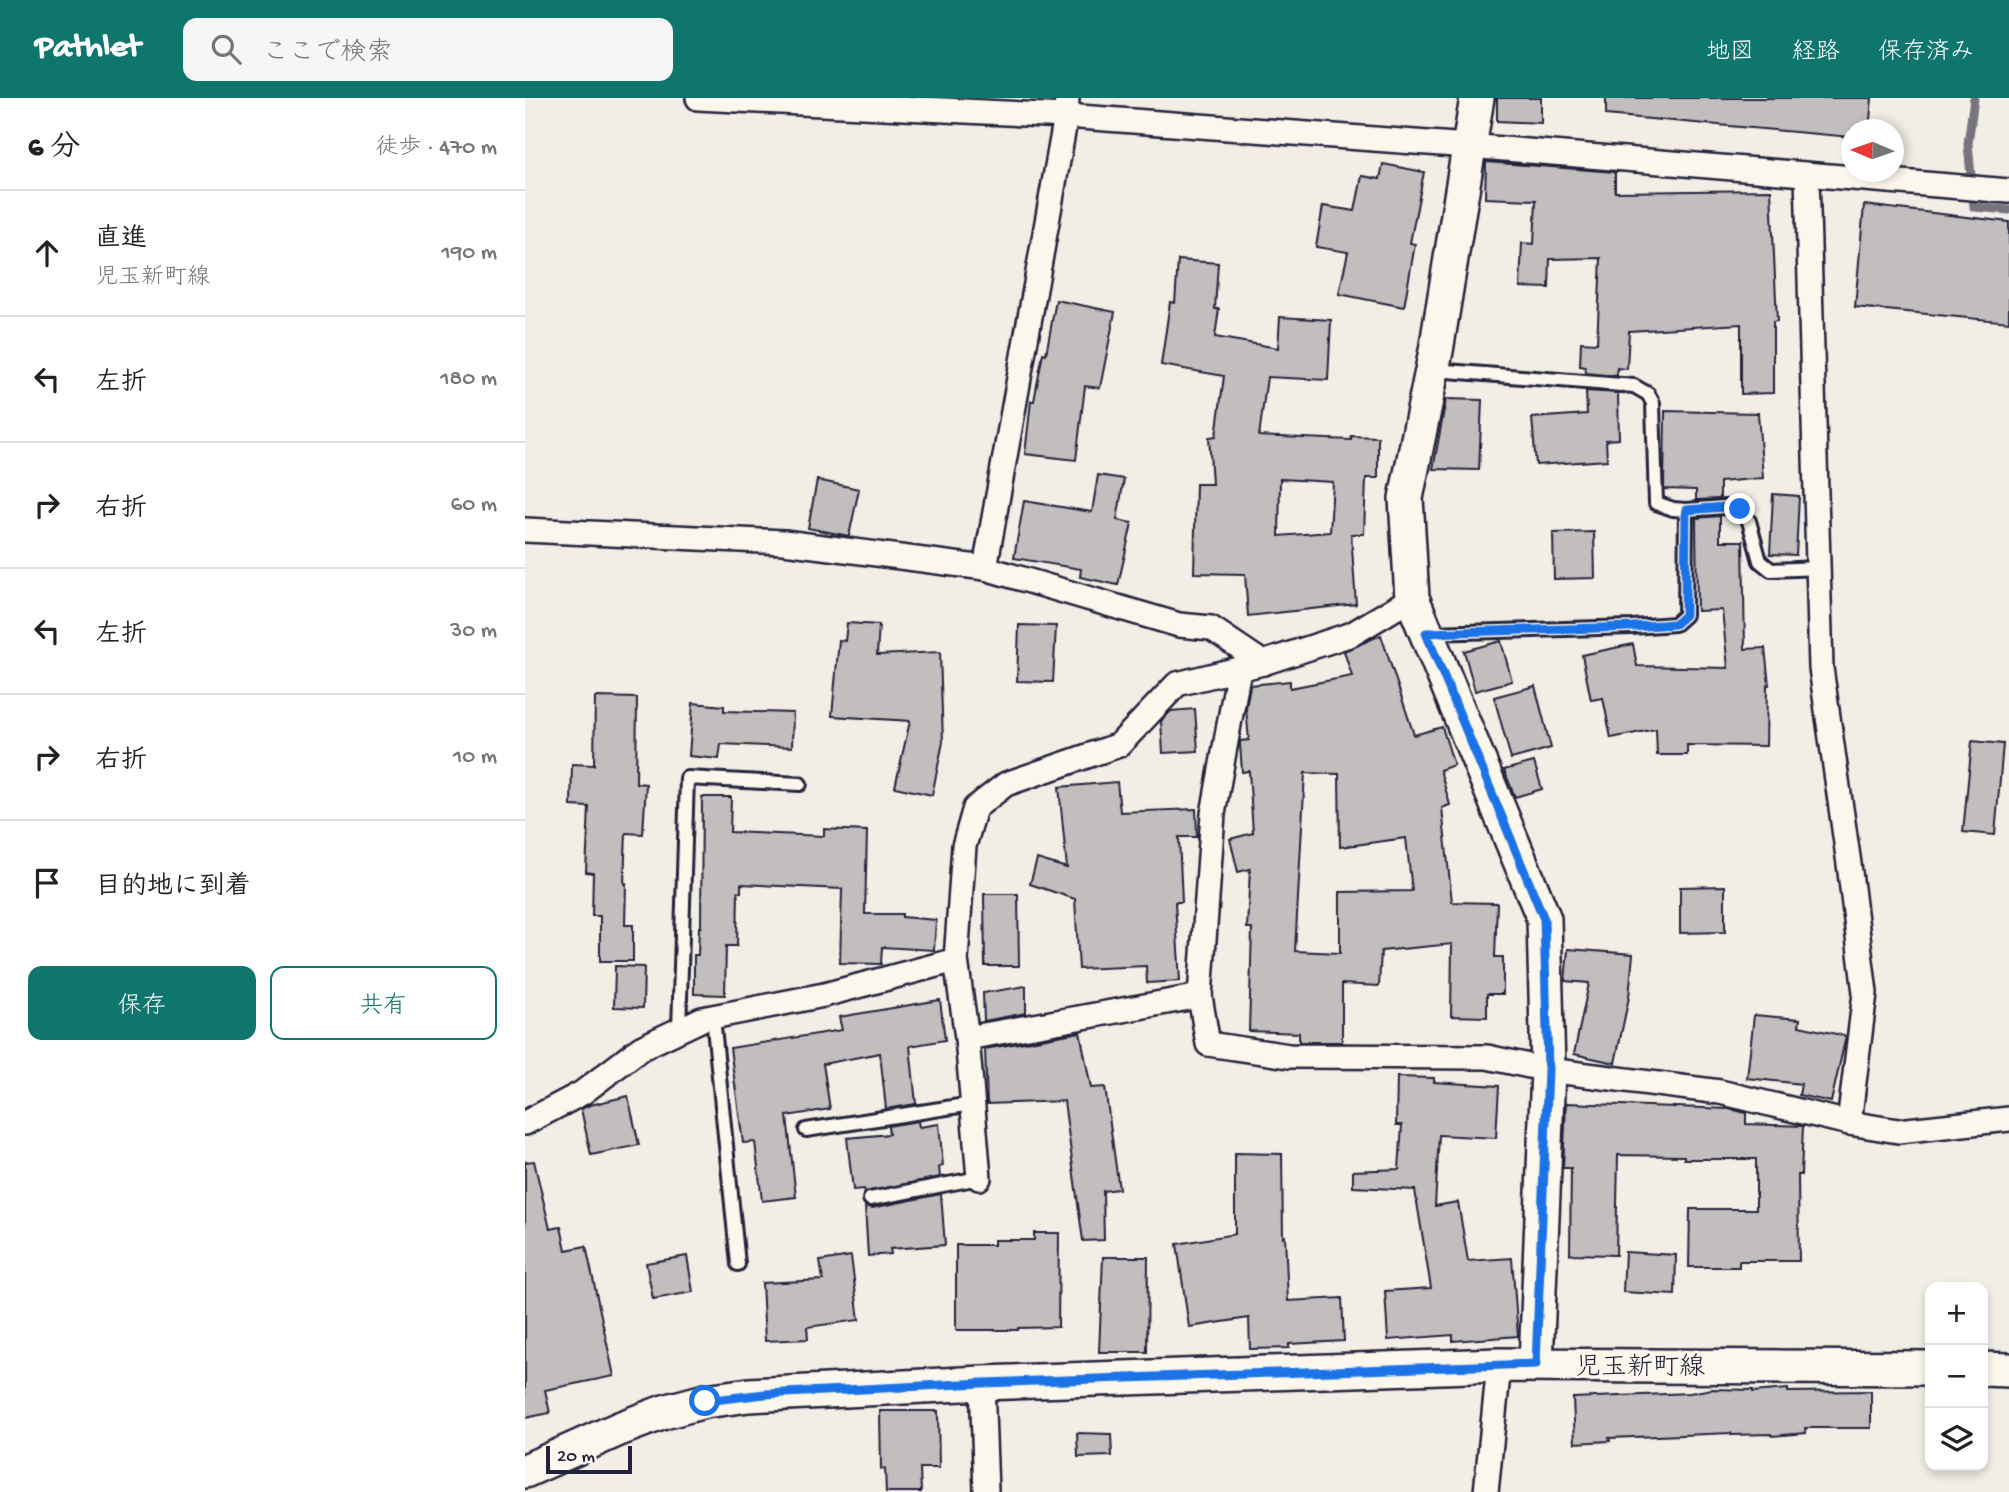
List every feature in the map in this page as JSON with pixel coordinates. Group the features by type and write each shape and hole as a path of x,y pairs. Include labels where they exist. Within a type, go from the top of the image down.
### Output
{"main road":[{"path":"1477,98 1432,370 1406,498 1412,598 1544,919 1548,1070 1536,1364"},
{"name":"児玉新町線","path":"525,1471 664,1412 705,1401 765,1394 982,1383 1536,1364 1925,1368"},
{"path":"1988,1369 2009,1370"}],"street":[{"path":"698,98 1067,107 1468,146 2009,191"},
{"path":"985,568 1067,107"},
{"path":"1807,174 1821,668 1865,993 1849,1123"},
{"path":"525,530 784,542 985,568 1179,625 1211,628 1263,663"},
{"path":"979,1178 967,1038 956,960 964,846 975,808 1006,784 1119,745 1177,684 1263,663 1352,634 1412,598"},
{"path":"1239,669 1213,814 1200,996 1207,1044 1289,1056 1487,1057 1548,1070 1720,1092 1849,1123 1898,1131 2009,1119"},
{"path":"525,1123 582,1093 641,1048 702,1019 824,995 956,960"},
{"path":"967,1038 1200,996"},
{"path":"1486,1492 1499,1365"},
{"path":"982,1383 986,1492"}],"lane":[{"path":"1432,370 1633,386 1648,394 1653,402 1656,503 1686,510 1725,507 1740,509 1749,521 1760,561 1771,570 1819,568"},
{"path":"1426,633 1675,624 1685,615 1686,510"},
{"path":"679,1030 687,778 800,784"},
{"path":"713,1017 739,1264"},
{"path":"806,1130 972,1104"},
{"path":"870,1199 979,1178"}],"building":[{"path":"1497,98 1541,98 1541,123 1497,121"},
{"path":"1606,98 1872,98 1870,119 1841,119 1841,136 1606,115"},
{"path":"1486,162 1615,172 1615,192 1771,190 1777,321 1773,322 1773,393 1741,394 1741,324 1629,331 1627,369 1617,368 1617,376 1586,373 1585,367 1580,366 1581,342 1597,343 1601,258 1550,259 1549,288 1520,287 1522,243 1534,244 1536,200 1485,198"},
{"path":"1383,164 1424,172 1410,243 1415,244 1404,307 1339,294 1348,252 1316,247 1323,206 1355,211 1362,176 1380,179"},
{"path":"1864,205 2009,222 2009,322 1855,307"},
{"path":"1178,260 1218,263 1215,309 1219,309 1215,337 1278,348 1280,317 1331,320 1328,380 1267,377 1259,436 1351,440 1351,436 1378,437 1378,478 1366,478 1364,534 1351,534 1356,604 1248,616 1245,574 1194,573 1196,484 1212,484 1209,437 1216,436 1224,376 1161,365 1170,302 1175,303","holes":["1280,479 1333,482 1330,532 1279,536"]},
{"path":"1056,300 1115,312 1100,388 1085,386 1076,460 1025,454 1031,401 1034,401 1043,353 1046,354"},
{"path":"1586,391 1618,393 1619,439 1606,440 1607,460 1536,465 1532,418 1587,414"},
{"path":"1446,399 1482,400 1479,470 1433,469"},
{"path":"1665,411 1758,413 1763,478 1720,482 1720,499 1696,500 1696,490 1664,489"},
{"path":"1098,475 1124,479 1117,520 1132,523 1118,585 1080,577 1081,569 1014,558 1024,501 1092,512"},
{"path":"817,480 859,489 849,536 808,528"},
{"path":"1773,494 1799,496 1796,555 1770,554"},
{"path":"1720,516 1720,541 1743,541 1745,649 1765,648 1769,685 1766,746 1687,745 1687,755 1657,755 1656,729 1611,738 1603,698 1591,700 1582,655 1633,644 1637,666 1728,668 1722,610 1697,611 1696,518"},
{"path":"1594,532 1595,578 1554,579 1553,533"},
{"path":"847,623 879,625 877,655 940,652 943,742 932,795 895,787 910,721 832,716 839,640 845,641"},
{"path":"1019,625 1056,626 1053,682 1017,681"},
{"path":"1381,635 1414,735 1442,727 1454,765 1440,770 1450,805 1442,808 1452,902 1497,903 1495,957 1503,957 1503,994 1487,994 1487,1017 1451,1016 1452,944 1381,951 1379,986 1342,984 1342,1042 1299,1042 1299,1033 1249,1031 1252,928 1247,928 1250,869 1238,872 1230,839 1253,833 1249,771 1242,772 1240,741 1249,740 1246,708 1250,685 1290,681 1290,688 1352,676 1344,651","holes":["1305,773 1339,774 1340,847 1406,838 1412,891 1340,892 1340,953 1295,951"]},
{"path":"1501,641 1512,681 1475,691 1464,651"},
{"path":"1535,686 1551,748 1511,759 1494,697"},
{"path":"595,697 637,698 636,783 646,784 643,834 626,833 625,925 633,925 633,961 600,961 600,916 592,916 593,873 586,872 589,807 571,806 572,764 594,765"},
{"path":"693,703 724,706 724,711 793,713 792,747 721,744 719,759 689,756"},
{"path":"1195,709 1198,751 1163,753 1161,721 1171,711"},
{"path":"1972,741 2003,744 1995,835 1963,832"},
{"path":"1534,762 1542,789 1515,797 1504,770"},
{"path":"1117,782 1120,812 1196,809 1197,837 1179,837 1182,902 1175,902 1180,981 1147,983 1146,966 1079,969 1075,899 1030,884 1037,859 1067,868 1059,787"},
{"path":"702,797 731,797 730,832 824,836 824,829 867,831 865,914 902,914 902,917 936,920 934,950 882,947 881,964 840,963 842,889 741,884 741,892 738,892 737,946 726,946 725,995 694,994 694,955 698,955 701,927"},
{"path":"1725,886 1725,932 1680,933 1680,887"},
{"path":"984,894 1018,894 1019,966 985,966"},
{"path":"1568,949 1633,954 1629,997 1615,1063 1574,1054 1589,983 1565,981"},
{"path":"615,966 644,967 643,1008 614,1007"},
{"path":"1026,986 1026,1013 984,1021 983,993"},
{"path":"940,1000 945,1040 910,1046 916,1104 886,1109 880,1053 823,1064 830,1109 787,1116 796,1197 762,1201 755,1142 743,1143 730,1048 842,1030 839,1017"},
{"path":"1754,1015 1800,1019 1799,1026 1846,1036 1831,1102 1799,1095 1801,1084 1747,1078"},
{"path":"1080,1032 1091,1088 1105,1087 1119,1189 1103,1191 1104,1240 1083,1241 1064,1101 987,1104 985,1049"},
{"path":"1397,1077 1434,1078 1434,1082 1499,1086 1496,1138 1439,1135 1435,1206 1458,1202 1468,1261 1512,1258 1518,1336 1453,1341 1453,1335 1388,1340 1385,1291 1431,1288 1415,1190 1353,1187 1353,1171 1399,1169 1402,1125 1396,1125"},
{"path":"628,1096 639,1145 591,1155 581,1109"},
{"path":"1566,1103 1730,1109 1746,1113 1746,1124 1803,1126 1801,1175 1798,1175 1799,1261 1739,1261 1739,1267 1689,1267 1690,1209 1756,1209 1756,1159 1684,1159 1684,1156 1618,1155 1616,1255 1570,1254 1571,1168 1563,1168"},
{"path":"918,1121 919,1127 939,1124 943,1166 939,1167 940,1177 865,1192 864,1189 853,1190 847,1138 889,1134 888,1126"},
{"path":"1235,1153 1282,1154 1283,1237 1285,1236 1288,1301 1342,1298 1344,1341 1289,1344 1289,1348 1250,1349 1249,1318 1189,1327 1177,1244 1235,1234"},
{"path":"534,1161 550,1229 561,1227 566,1250 586,1246 614,1376 545,1390 550,1413 525,1418 525,1162"},
{"path":"941,1194 945,1245 890,1249 891,1254 868,1256 865,1206 872,1208"},
{"path":"1034,1233 1059,1233 1058,1327 956,1330 956,1245 994,1245 994,1240 1034,1240"},
{"path":"1625,1252 1676,1255 1675,1295 1623,1292"},
{"path":"687,1256 693,1292 653,1299 646,1263"},
{"path":"851,1256 859,1320 807,1327 808,1339 765,1341 762,1283 823,1280 820,1261"},
{"path":"1103,1257 1148,1257 1147,1352 1099,1352"},
{"path":"1712,1389 1753,1392 1788,1389 1788,1392 1871,1391 1871,1428 1805,1428 1806,1433 1772,1436 1731,1433 1609,1438 1610,1441 1575,1443 1573,1398 1690,1393"},
{"path":"880,1411 938,1411 939,1468 920,1468 921,1492 886,1492 885,1469 881,1469"},
{"path":"1077,1433 1111,1434 1112,1456 1078,1457"}],"waterway":[{"path":"1974,98 1968,144 1974,207 2009,210"}],"route":[{"path":"705,1401 749,1395 982,1383 1536,1364 1548,1070 1544,919 1426,633 1675,624 1685,615 1686,510 1725,507 1740,509"}]}
